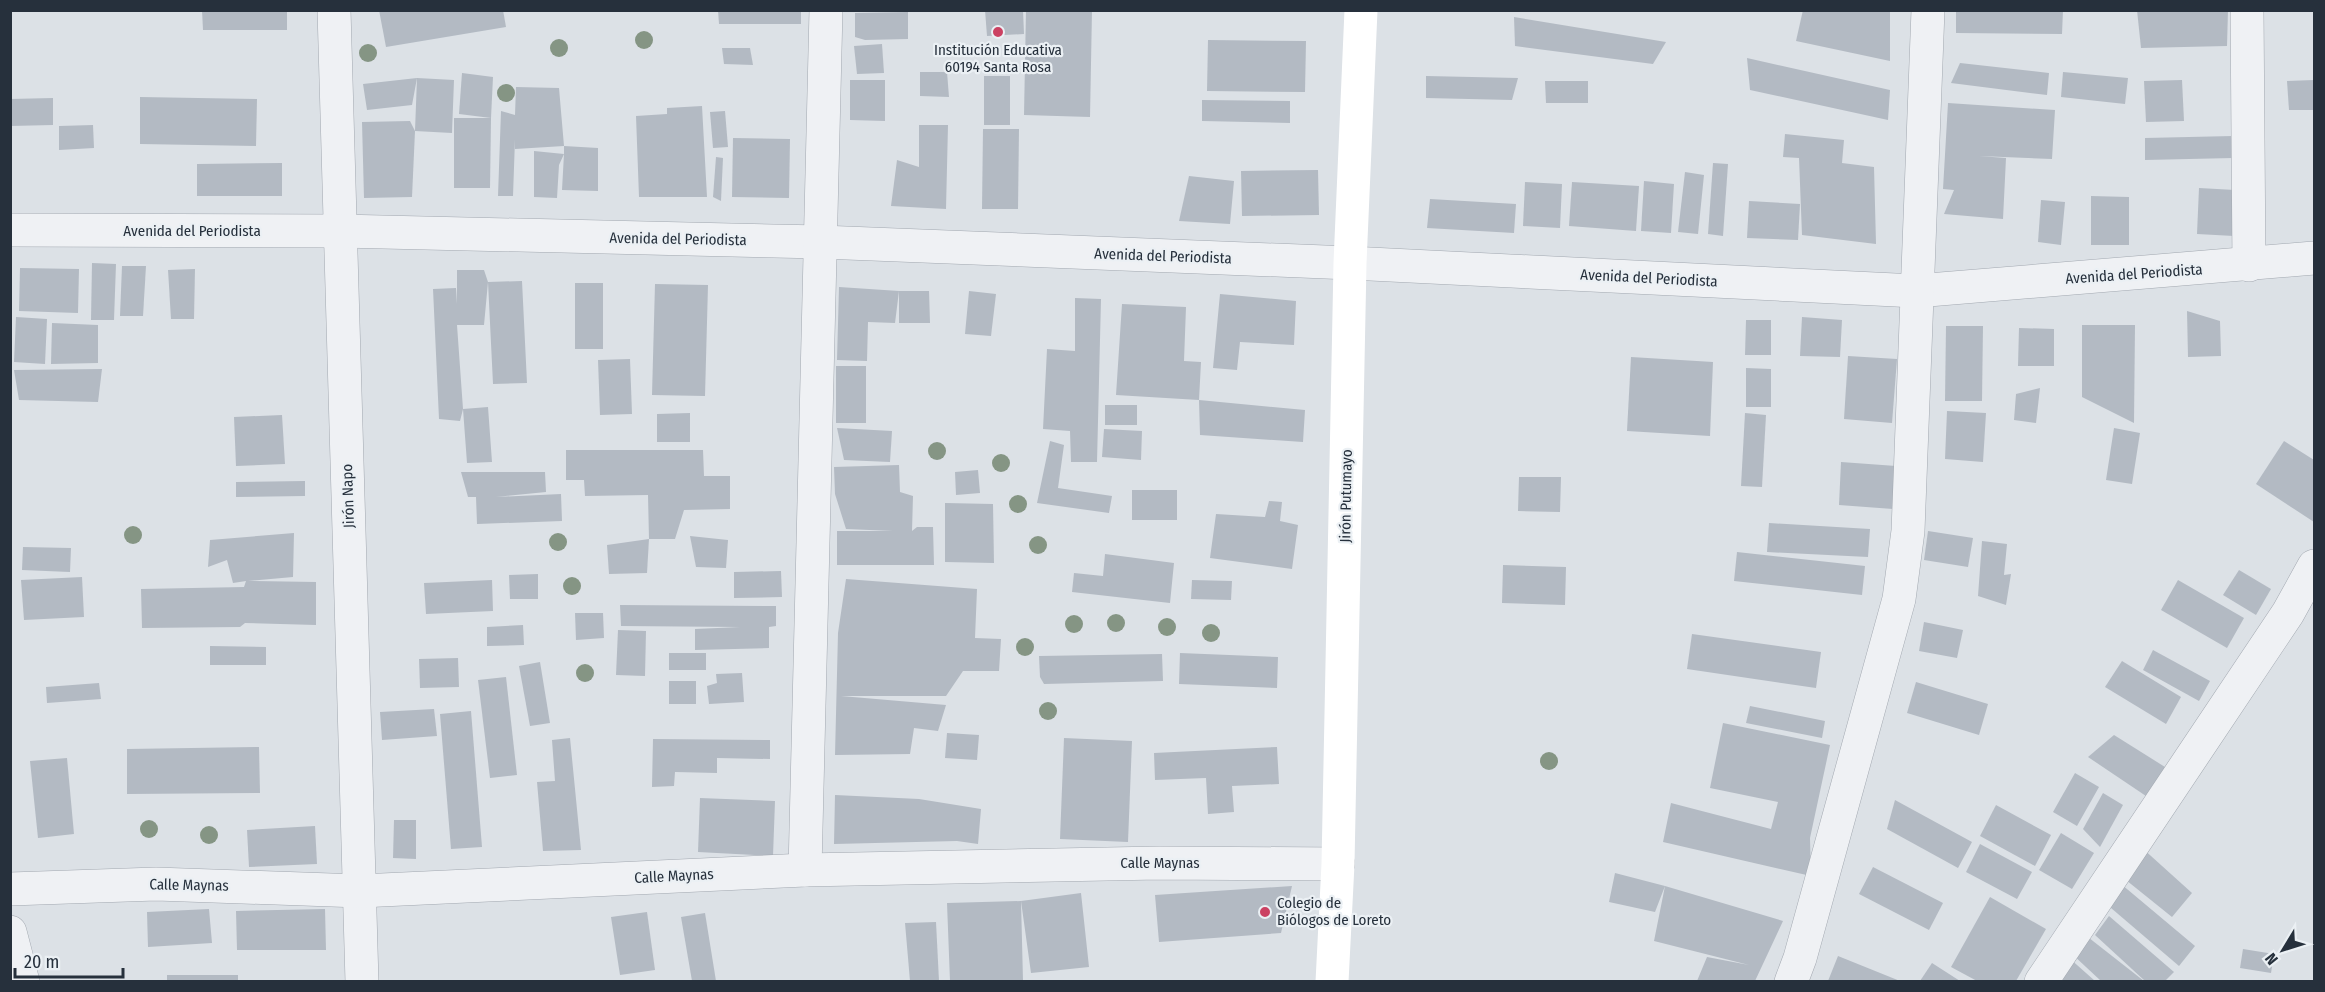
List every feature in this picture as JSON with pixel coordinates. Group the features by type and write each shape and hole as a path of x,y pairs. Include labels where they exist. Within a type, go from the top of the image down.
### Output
{"street":[{"name":"Jirón Napo","path":"334,10 362,981"},
{"path":"806,870 826,10"},
{"name":"Jirón Putumayo","path":"1332,981 1338,864 1350,263 1361,10"},
{"path":"1791,981 1804,946 1899,599 1908,531 1928,10"},
{"path":"2247,10 2249,265"},
{"name":"Avenida del Periodista","path":"10,230 340,231 821,242 1350,263 1916,291 2314,258"},
{"path":"2041,981 2301,614 2314,566"},
{"name":"Calle Maynas","path":"10,889 156,884 360,891 806,870 1159,863 1338,864"},
{"path":"10,932 23,981"}],"building":[{"path":"202,10 287,10 287,30 203,30"},
{"path":"379,10 503,10 506,27 386,47"},
{"path":"718,10 801,10 801,24 719,24"},
{"path":"985,10 1023,10 1024,34 987,36"},
{"path":"1026,10 1092,10 1090,117 1024,115"},
{"path":"1803,10 1890,10 1890,61 1796,41"},
{"path":"1956,10 2063,10 2062,34 1956,33"},
{"path":"2137,10 2228,10 2227,46 2141,48"},
{"path":"908,12 908,39 865,40 855,37 855,13"},
{"path":"1514,17 1666,42 1653,64 1515,46"},
{"path":"1208,40 1306,41 1305,92 1207,91"},
{"path":"882,44 884,73 857,74 854,46"},
{"path":"722,48 750,48 753,65 724,64"},
{"path":"1747,58 1890,90 1888,120 1750,90"},
{"path":"1960,63 2049,73 2047,95 1951,83"},
{"path":"920,72 947,72 949,97 920,96"},
{"path":"2063,72 2128,78 2125,104 2061,97"},
{"path":"462,73 493,77 491,118 459,114"},
{"path":"984,76 1010,76 1010,125 984,125"},
{"path":"1426,76 1518,78 1512,100 1426,98"},
{"path":"417,78 454,80 452,133 415,131"},
{"path":"417,78 412,105 367,110 363,84"},
{"path":"850,80 885,80 885,121 850,120"},
{"path":"2182,80 2184,121 2146,122 2144,81"},
{"path":"2314,80 2314,110 2289,110 2287,81"},
{"path":"1545,81 1588,81 1588,103 1546,103"},
{"path":"516,87 559,88 564,146 515,149 515,139 513,196 498,196 501,111 515,115"},
{"path":"140,97 257,99 256,146 140,144"},
{"path":"53,98 53,125 10,126 10,99"},
{"path":"1202,100 1290,101 1290,123 1202,121"},
{"path":"1948,103 2055,110 2052,159 1979,156 2006,158 2003,219 1944,214 1954,190 1943,189"},
{"path":"702,106 707,197 639,197 636,116 667,114 667,108"},
{"path":"725,111 728,147 713,148 710,112"},
{"path":"454,118 491,118 490,188 454,188"},
{"path":"410,121 415,131 412,197 364,198 362,122"},
{"path":"93,125 94,148 59,150 59,126"},
{"path":"919,125 948,125 946,209 891,206 897,160 919,167"},
{"path":"983,129 1019,129 1018,209 982,209"},
{"path":"1785,134 1844,140 1842,163 1874,167 1876,244 1802,235 1799,158 1783,157"},
{"path":"2233,136 2233,158 2145,160 2145,138"},
{"path":"733,138 790,139 789,198 732,197"},
{"path":"564,146 598,148 598,191 562,190"},
{"path":"534,151 564,154 559,165 557,198 534,197"},
{"path":"716,157 723,158 721,201 713,197"},
{"path":"282,163 282,196 197,196 197,164"},
{"path":"1713,163 1728,164 1723,236 1708,234"},
{"path":"1318,170 1319,215 1242,216 1241,171"},
{"path":"1685,172 1704,175 1698,234 1678,232"},
{"path":"1189,176 1234,181 1230,224 1179,221"},
{"path":"1644,181 1674,184 1671,233 1641,231"},
{"path":"1525,182 1562,184 1560,228 1523,226"},
{"path":"1572,182 1639,186 1636,231 1569,226"},
{"path":"2199,188 2235,190 2234,236 2197,234"},
{"path":"2091,196 2129,197 2129,245 2091,245"},
{"path":"1430,199 1516,204 1514,233 1427,228"},
{"path":"2041,200 2065,202 2061,245 2038,242"},
{"path":"1749,201 1800,204 1798,240 1747,238"},
{"path":"92,263 116,264 114,320 91,320"},
{"path":"122,266 146,266 143,316 120,316"},
{"path":"20,268 79,269 78,313 19,311"},
{"path":"195,269 194,319 171,319 168,270"},
{"path":"457,270 484,270 488,282 484,325 457,325 463,409 460,421 439,419 433,289 456,288 457,304"},
{"path":"522,281 527,383 493,384 488,282"},
{"path":"575,283 603,283 603,349 575,349"},
{"path":"655,284 708,285 705,396 652,395"},
{"path":"839,287 899,291 895,323 868,322 867,361 837,360"},
{"path":"899,291 929,291 930,323 899,323"},
{"path":"969,291 996,294 991,336 965,334"},
{"path":"1220,294 1296,301 1294,345 1240,342 1237,370 1213,368"},
{"path":"1075,298 1101,299 1097,462 1071,462 1070,431 1043,429 1047,349 1075,351"},
{"path":"1122,304 1186,307 1184,361 1201,362 1199,400 1116,395"},
{"path":"2187,311 2220,321 2221,356 2188,357"},
{"path":"16,317 47,319 45,364 14,362"},
{"path":"1802,317 1842,320 1840,357 1800,356"},
{"path":"1746,320 1771,320 1771,355 1745,355"},
{"path":"52,323 98,325 98,363 51,364"},
{"path":"2082,325 2135,325 2134,423 2082,397"},
{"path":"1946,326 1983,326 1982,401 1945,401"},
{"path":"2019,328 2054,329 2054,366 2018,366"},
{"path":"1848,356 1897,359 1892,423 1844,419"},
{"path":"1631,357 1713,362 1710,436 1627,431"},
{"path":"630,359 632,414 600,415 598,360"},
{"path":"836,366 866,366 866,423 836,423"},
{"path":"1746,368 1771,369 1771,407 1746,407"},
{"path":"102,369 98,402 19,400 14,370"},
{"path":"2040,388 2036,423 2014,420 2016,394"},
{"path":"1199,400 1305,410 1303,442 1200,435"},
{"path":"1105,405 1137,405 1137,425 1105,425"},
{"path":"488,407 492,462 467,463 463,409"},
{"path":"1947,411 1986,413 1983,462 1945,459"},
{"path":"690,413 690,442 657,442 657,414"},
{"path":"1745,413 1766,415 1762,487 1741,486"},
{"path":"282,415 285,464 236,466 234,417"},
{"path":"837,428 892,431 890,462 844,460"},
{"path":"2114,428 2140,433 2132,484 2106,480"},
{"path":"1104,429 1142,431 1141,460 1102,457"},
{"path":"1050,441 1064,445 1058,488 1112,496 1109,513 1037,503"},
{"path":"2284,441 2314,460 2314,522 2256,484"},
{"path":"566,450 703,450 704,476 730,476 730,509 684,510 675,539 649,539 648,495 585,496 584,480 566,480"},
{"path":"1841,462 1896,466 1893,509 1839,505"},
{"path":"899,465 900,492 913,496 912,531 917,527 933,527 934,565 837,565 837,531 893,531 846,529 835,494 834,467"},
{"path":"978,470 980,493 956,495 955,472"},
{"path":"461,472 545,472 546,492 496,497 561,494 562,521 477,524 476,497 468,497"},
{"path":"1519,477 1561,477 1560,512 1518,511"},
{"path":"305,481 305,496 236,497 236,482"},
{"path":"1132,490 1177,490 1177,520 1132,520"},
{"path":"1269,501 1282,502 1280,521 1298,525 1292,569 1210,558 1216,514 1265,517"},
{"path":"945,503 993,504 994,563 945,562"},
{"path":"1769,523 1870,529 1868,557 1767,552"},
{"path":"1928,531 1973,538 1968,567 1924,560"},
{"path":"294,533 293,577 248,581 316,582 316,625 245,623 240,627 142,628 141,589 244,587 246,581 233,583 227,560 208,567 210,540"},
{"path":"690,536 728,540 726,568 696,567"},
{"path":"649,539 647,573 609,574 607,545"},
{"path":"1982,541 2007,544 2004,575 2011,574 2006,605 1978,596"},
{"path":"23,547 71,548 70,572 22,570"},
{"path":"1737,552 1865,566 1862,595 1734,581"},
{"path":"1105,554 1174,563 1170,603 1072,592 1074,573 1103,576"},
{"path":"1503,565 1566,567 1565,605 1502,603"},
{"path":"2239,570 2271,589 2256,615 2223,595"},
{"path":"781,571 782,597 734,598 734,572"},
{"path":"538,574 538,599 510,599 509,575"},
{"path":"82,577 84,617 24,620 21,580"},
{"path":"846,579 977,589 975,638 1001,639 999,671 963,671 946,696 841,696 946,705 938,731 914,728 910,754 835,755 838,633"},
{"path":"492,580 493,611 426,614 424,583"},
{"path":"1192,580 1232,581 1231,600 1191,599"},
{"path":"2178,580 2244,618 2227,648 2161,610"},
{"path":"620,605 776,606 776,626 769,627 769,648 695,650 695,629 740,627 621,626"},
{"path":"575,613 603,613 604,638 576,640"},
{"path":"1924,622 1963,630 1957,658 1919,651"},
{"path":"523,625 524,645 487,646 487,627"},
{"path":"618,630 646,631 645,676 616,675"},
{"path":"1692,634 1821,652 1816,688 1687,669"},
{"path":"210,646 266,647 266,665 210,665"},
{"path":"2153,650 2210,681 2199,701 2143,670"},
{"path":"669,653 706,653 706,670 669,670"},
{"path":"1180,653 1278,657 1277,688 1179,684"},
{"path":"1162,654 1163,681 1044,684 1040,677 1039,656"},
{"path":"458,658 459,687 420,688 419,659"},
{"path":"2122,661 2181,697 2166,724 2105,687"},
{"path":"540,662 550,723 530,726 519,666"},
{"path":"742,673 744,702 709,704 707,686 717,683 716,674"},
{"path":"506,677 517,775 490,778 478,680"},
{"path":"669,681 696,681 696,704 669,704"},
{"path":"1916,682 1988,704 1979,735 1907,713"},
{"path":"99,683 101,699 47,703 46,687"},
{"path":"1750,706 1825,721 1822,738 1746,723"},
{"path":"434,709 437,736 382,740 380,712"},
{"path":"471,711 482,847 451,849 440,714"},
{"path":"1723,723 1830,745 1810,838 1811,876 1663,842 1671,803 1771,829 1778,802 1710,788"},
{"path":"947,733 979,735 977,760 945,758"},
{"path":"2114,735 2165,767 2146,796 2088,757"},
{"path":"570,738 581,850 543,851 537,782 555,781 552,740"},
{"path":"1064,738 1132,741 1128,842 1060,839"},
{"path":"653,739 770,740 770,759 717,758 717,773 675,772 674,786 652,787"},
{"path":"259,747 260,793 127,794 127,749"},
{"path":"1277,747 1279,784 1232,786 1234,812 1208,814 1206,778 1155,780 1154,753"},
{"path":"67,758 74,834 38,838 30,761"},
{"path":"2075,773 2099,787 2077,826 2053,812"},
{"path":"2103,793 2123,805 2100,847 2083,829"},
{"path":"835,795 919,799 981,809 978,844 957,841 834,844"},
{"path":"700,798 775,801 773,856 698,852"},
{"path":"1895,800 1972,842 1958,868 1887,829"},
{"path":"1996,805 2051,835 2035,866 1980,836"},
{"path":"394,820 416,820 416,859 393,858"},
{"path":"315,826 317,864 249,867 247,830"},
{"path":"2061,833 2094,853 2072,889 2039,870"},
{"path":"1980,844 2032,872 2017,899 1966,872"},
{"path":"2141,847 2192,893 2172,917 2121,876"},
{"path":"1873,867 1943,903 1929,930 1859,894"},
{"path":"1615,873 1665,886 1655,912 1609,902"},
{"path":"2121,884 2195,946 2179,966 2104,902"},
{"path":"1292,886 1281,933 1159,942 1155,895"},
{"path":"1665,886 1783,921 1755,981 1697,981 1707,957 1749,965 1654,941"},
{"path":"1081,893 1089,967 1031,973 1021,901"},
{"path":"1990,897 2046,929 2016,981 1977,981 1951,967"},
{"path":"1021,901 1023,981 950,981 947,903"},
{"path":"209,909 212,943 148,947 147,912"},
{"path":"325,909 326,950 237,950 236,911"},
{"path":"647,912 655,970 620,975 611,917"},
{"path":"705,913 716,981 692,981 681,917"},
{"path":"2109,916 2174,972 2165,981 2145,981 2095,935"},
{"path":"936,922 939,981 910,981 905,923"},
{"path":"2084,934 2144,981 2101,981 2071,953"},
{"path":"2243,949 2274,954 2271,973 2240,968"},
{"path":"1838,956 1900,981 1828,981"},
{"path":"2068,957 2095,981 2052,981"},
{"path":"1932,963 1960,981 1920,981"},
{"path":"167,975 238,975 238,981 167,981"}],"place":[{"name":"Institución Educativa 60194 Santa Rosa","path":"998,32"},
{"name":"Colegio de Biólogos de Loreto","path":"1265,912"}]}
